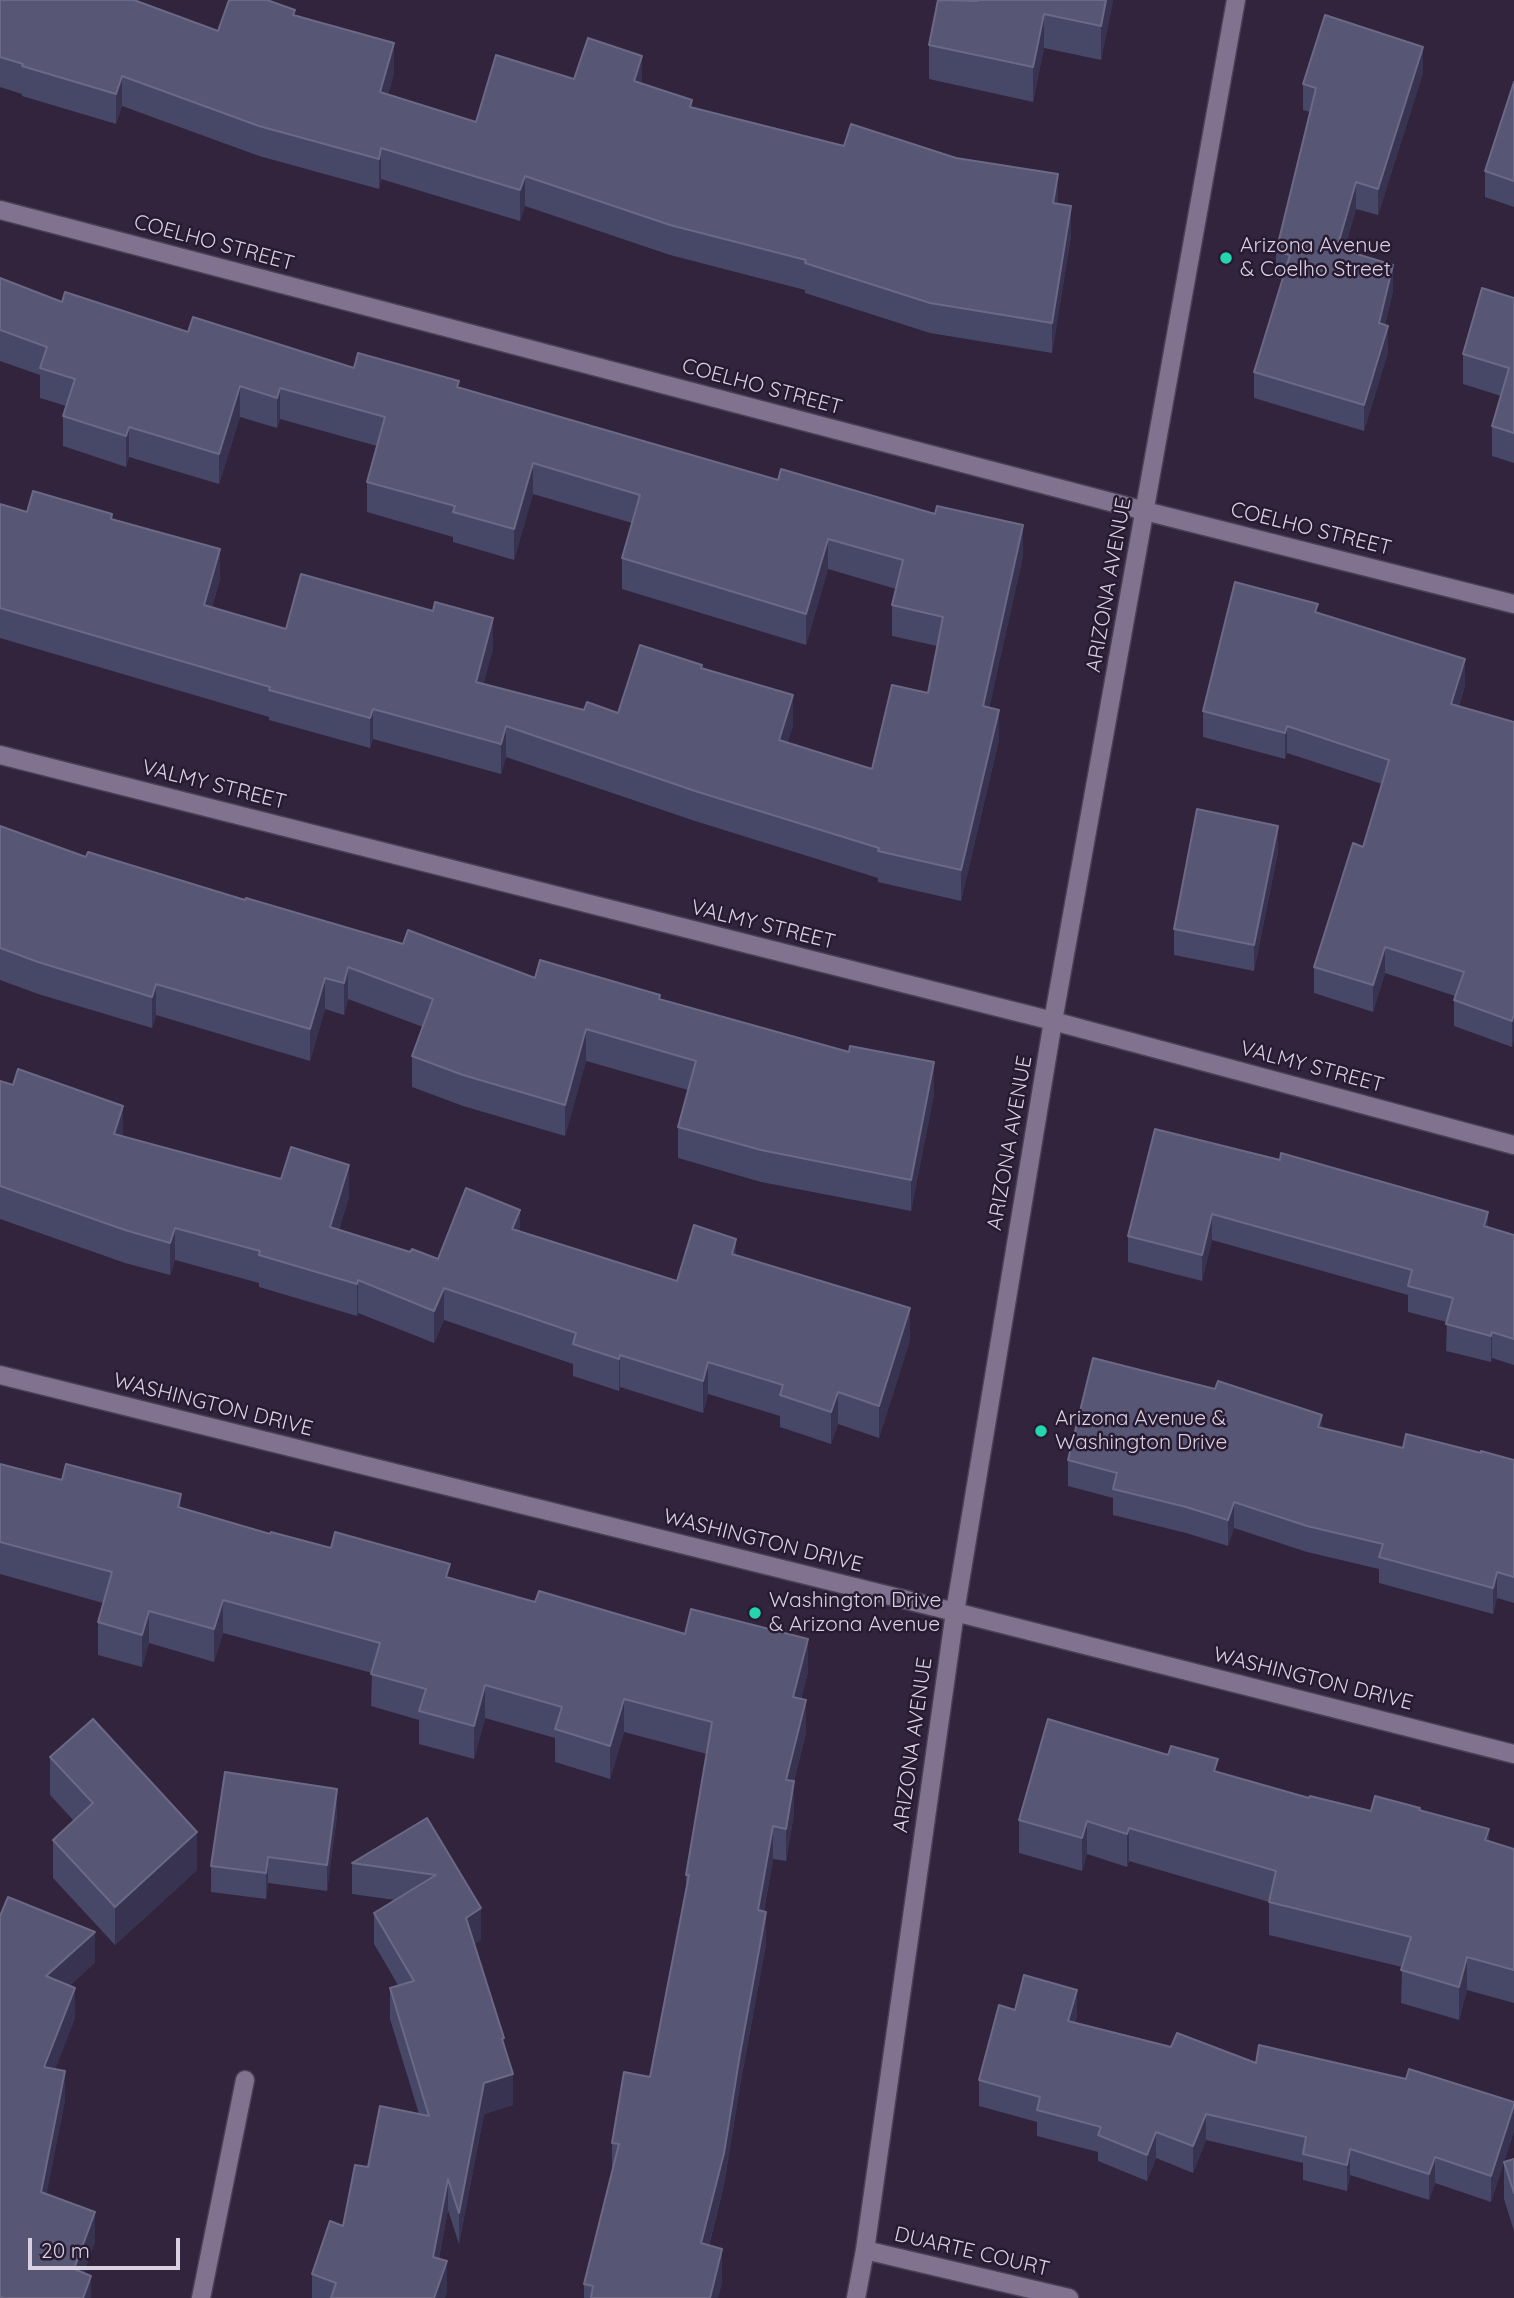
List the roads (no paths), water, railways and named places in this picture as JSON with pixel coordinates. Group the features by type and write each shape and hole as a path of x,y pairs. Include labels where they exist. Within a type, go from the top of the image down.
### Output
{"street":[{"name":"ARIZONA AVENUE","path":"856,2298 955,1612 1053,1021 1236,0"},
{"name":"COELHO STREET","path":"0,210 1514,604"},
{"name":"VALMY STREET","path":"0,755 1053,1021 1514,1145"},
{"name":"WASHINGTON DRIVE","path":"0,1376 955,1612 1514,1754"},
{"path":"201,2298 244,2080"},
{"name":"DUARTE COURT","path":"865,2250 1069,2298"}],"place":[{"name":"Arizona Avenue & Coelho Street","path":"1226,258"},
{"name":"Arizona Avenue & Washington Drive","path":"1041,1431"},
{"name":"Washington Drive & Arizona Avenue","path":"755,1613"}]}
